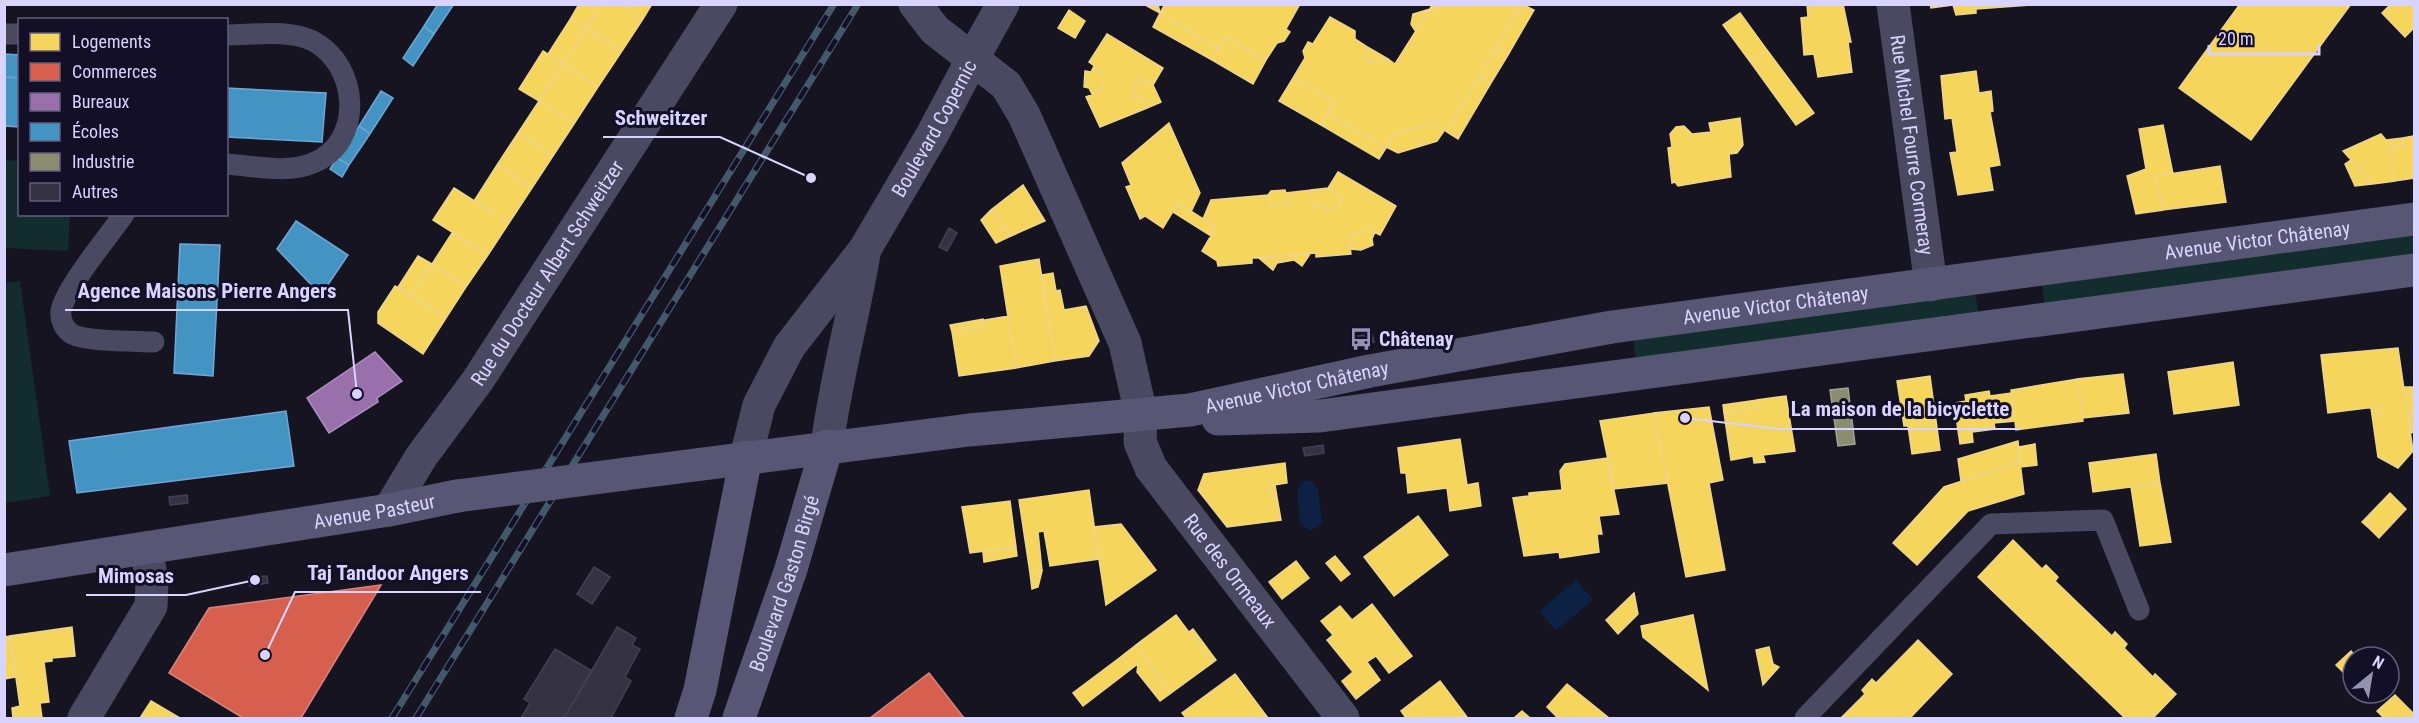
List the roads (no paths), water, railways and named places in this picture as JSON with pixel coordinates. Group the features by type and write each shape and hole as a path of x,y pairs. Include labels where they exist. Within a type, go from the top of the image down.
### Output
{"main road":[{"name":"Avenue Victor Châtenay","path":"746,457 827,446 1190,410 1370,371 1612,327 2415,219"},
{"name":"Avenue Victor Châtenay","path":"1141,414 1192,420 1320,416 2415,270"},
{"name":"Boulevard Gaston Birgé","path":"739,718 791,569 827,446"},
{"name":"Avenue Pasteur","path":"4,570 388,510 457,496 746,457"},
{"path":"691,718 700,690 746,457"}],"street":[{"name":"Rue du Docteur Albert Schweitzer","path":"388,510 421,457 478,380 721,4"},
{"name":"Boulevard Copernic","path":"746,457 759,405 789,347 865,249 932,135 1003,4"},
{"name":"Rue Michel Fourre Cormeray","path":"1893,4 1931,285"},
{"name":"Rue des Ormeaux","path":"918,10 935,30 1006,85 1024,115 1125,343 1141,414 1140,442 1151,468 1343,718"},
{"name":"Boulevard Copernic","path":"827,446 834,394 856,300 865,249"},
{"path":"84,718 151,606 152,581 146,548"}],"lane":[{"path":"228,35 295,35 312,40 327,50 339,63 350,96 350,112 346,128 338,143 315,162 290,168 228,164"},
{"path":"123,216 69,294 61,312 62,322 66,329 80,337 154,342"},
{"path":"1805,718 1991,524 2103,520 2139,610"}],"water":[{"path":"1303,481 1311,481 1318,489 1322,523 1311,531 1300,524 1297,490"},
{"path":"1576,580 1593,600 1556,631 1539,611"}],"railway":[{"path":"392,718 834,4"},
{"path":"416,718 858,4"}],"place":[{"name":"Schweitzer","path":"811,178"},
{"name":"Châtenay","path":"1361,339"},
{"name":"Agence Maisons Pierre Angers","path":"357,394"},
{"name":"La maison de la bicyclette","path":"1685,418"},
{"name":"Mimosas","path":"255,580"},
{"name":"Taj Tandoor Angers","path":"265,655"}]}
